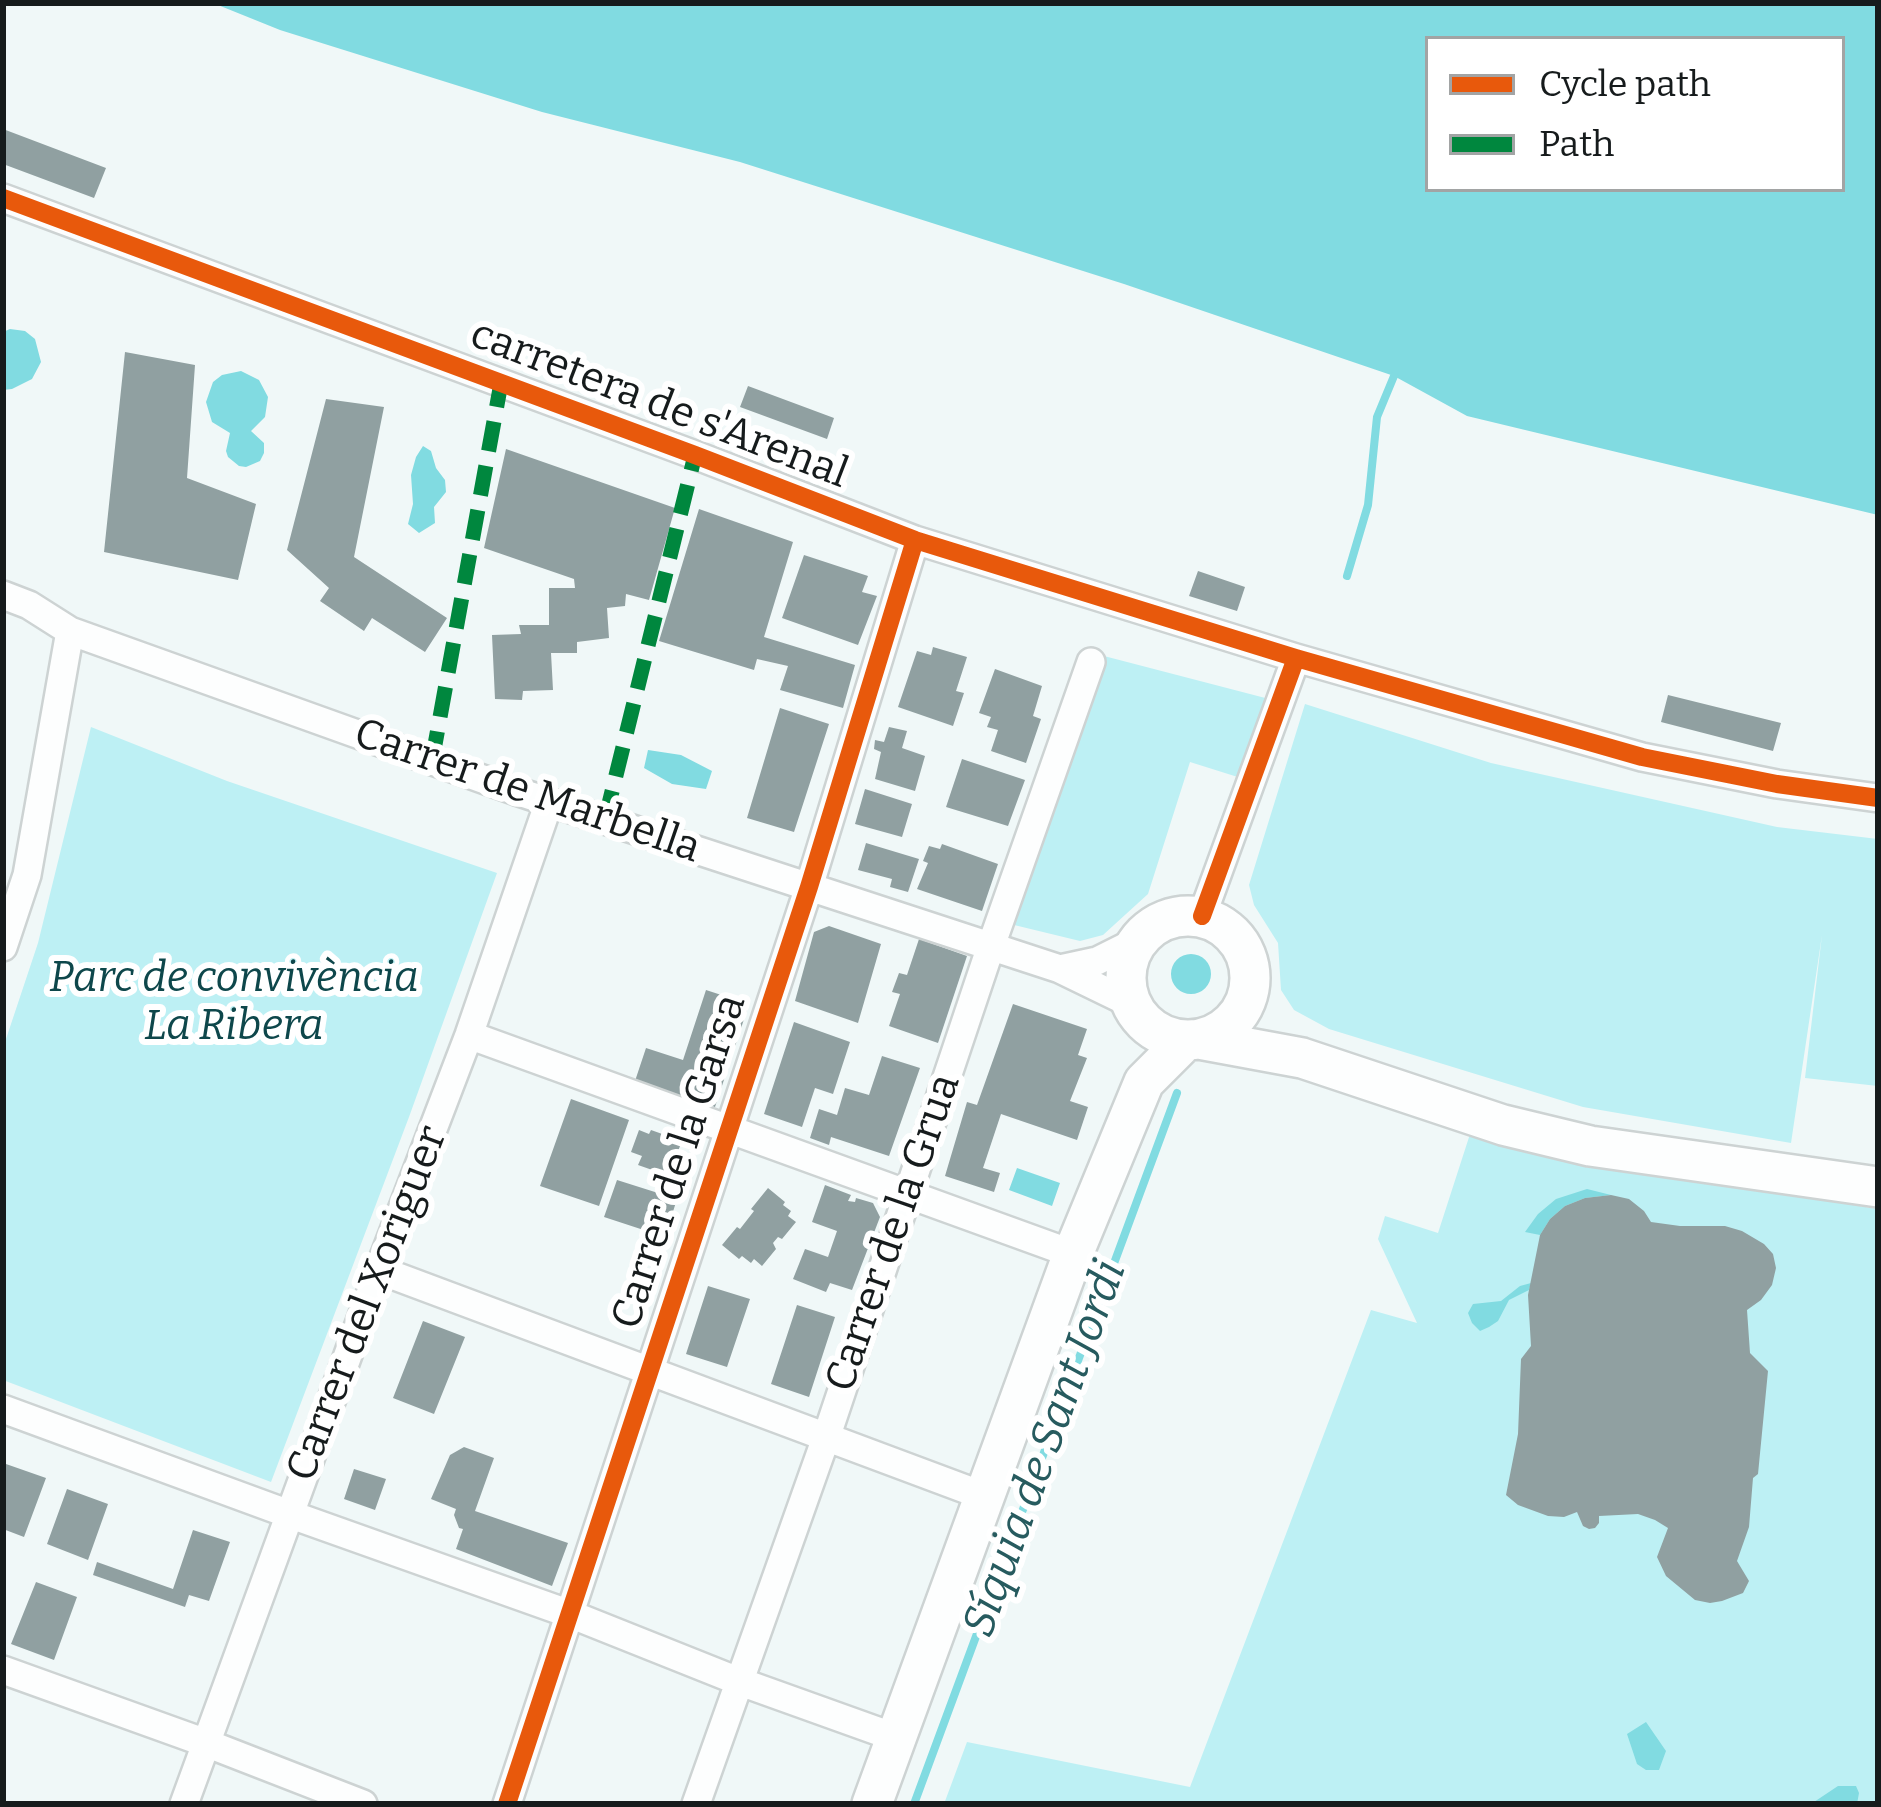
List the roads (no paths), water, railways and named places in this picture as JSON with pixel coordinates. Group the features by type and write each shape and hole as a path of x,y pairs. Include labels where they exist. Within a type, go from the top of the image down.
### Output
{"street":[{"name":"carretera de s'Arenal","path":"3,198 915,540 1296,658 1642,757 1878,798"},
{"name":"Carrer de la Garsa","path":"507,1804 808,887 915,540"},
{"name":"Carrer de Marbella","path":"3,595 70,631 549,802 1060,969 1133,1007"},
{"path":"3,947 27,875 70,631"},
{"path":"1202,916 1296,658"},
{"name":"Carrer de la Grua","path":"696,1804 1091,662"},
{"name":"Carrer del Xoriguer","path":"184,1804 469,1035 549,802"},
{"path":"1060,969 1097,961 1176,916 1202,916 1220,924 1242,947 1250,978 1274,1024 1302,1058"},
{"path":"872,1804 1073,1254 1144,1082 1145,1049 1126,989 1126,967 1137,941"},
{"path":"1144,1082 1193,1040 1222,1029 1241,1009 1250,978"},
{"path":"1133,1007 1157,1032 1302,1058 1504,1125 1590,1146 1878,1187"},
{"path":"469,1035 1073,1254"},
{"path":"379,1270 984,1496"},
{"path":"3,1408 897,1738"},
{"path":"3,1670 363,1804"}],"waterway":[{"name":"Síquia de Sant Jordi","path":"1347,576 1368,505 1377,417 1394,376"},
{"name":"Síquia de Sant Jordi","path":"914,1804 1177,1093"}],"park label":[{"name":"Parc de convivència La Ribera","path":"234,1003"}]}
